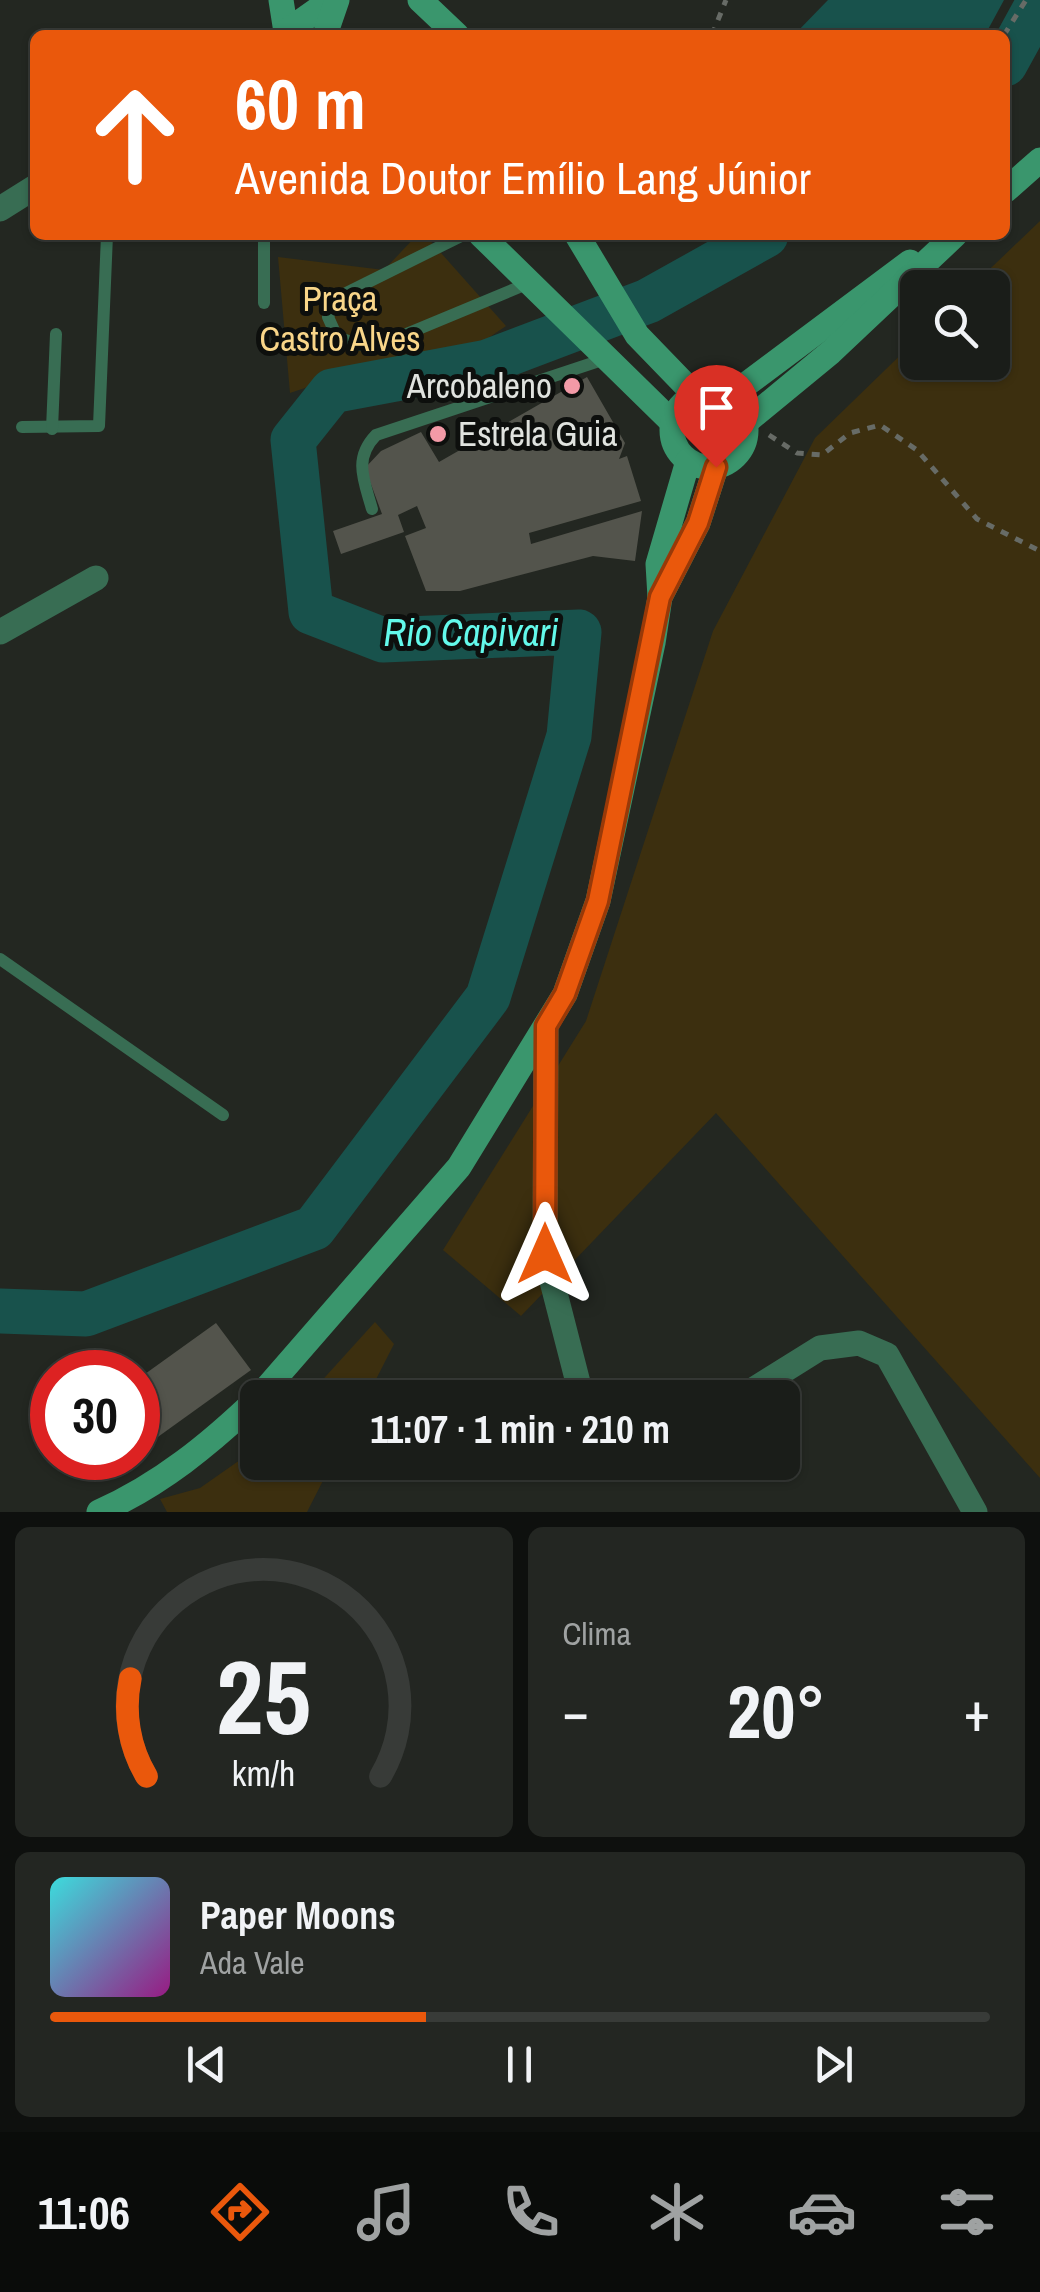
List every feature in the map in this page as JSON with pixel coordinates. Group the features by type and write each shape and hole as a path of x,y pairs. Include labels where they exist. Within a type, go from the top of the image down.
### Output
{"street":[{"path":"281,0 285,30"},
{"path":"291,30 334,0"},
{"path":"325,30 334,0"},
{"path":"420,0 452,30"},
{"path":"1010,187 1040,160"},
{"path":"0,208 30,190"},
{"path":"486,240 673,423"},
{"path":"580,240 636,335 696,396"},
{"path":"728,398 908,263 948,240"},
{"path":"660,597 698,523 716,467 740,451 746,430 949,240"},
{"path":"716,467 688,461 672,437 681,406 696,396 712,393 728,398 746,430"},
{"path":"274,1380 459,1167 565,994 598,901 660,597 658,564 688,461"},
{"path":"0,632 96,578"},
{"path":"546,1026 545,1254 577,1380"},
{"path":"769,1380 820,1348 859,1343 886,1355 975,1512"},
{"path":"101,1512 156,1482 209,1445 240,1415"}],"lane":[{"path":"22,427 99,426 107,240"},
{"path":"264,240 264,304"},
{"path":"454,240 336,298 328,317 337,337 359,344 392,340 529,283"},
{"path":"52,429 56,334"},
{"path":"372,509 360,465 366,446 376,436 602,356"},
{"path":"0,959 223,1116"}],"path":[{"path":"714,30 726,0"},
{"path":"1007,30 1026,0"},
{"path":"746,430 766,433 796,453 822,455 850,434 880,425 917,450 977,520 1040,550"}],"green space":[{"path":"1040,221 1040,1478 716,1113 521,1316 443,1250 586,1021 713,631 815,438 900,356 900,380 1010,380 1010,270 989,270"},
{"name":"Praça Castro Alves","path":"412,240 429,240 506,326 469,351 385,361 290,393 278,257 384,270"},
{"path":"375,1322 394,1344 376,1380 322,1380"},
{"path":"240,1460 240,1480 323,1480 307,1512 167,1512 160,1499 200,1488"}],"water":[{"path":"828,0 1004,0 988,30 799,30"}],"building":[{"path":"587,377 625,443 619,459 627,456 641,501 529,533 531,544 642,511 635,561 593,556 460,591 426,591 405,536 426,528 417,506 398,515 404,532 341,554 333,531 382,514 365,468 381,451 421,432 439,462"},
{"path":"216,1323 251,1370 160,1435 160,1363"}],"waterway":[{"name":"Rio Capivari","path":"1010,55 1040,0"},
{"name":"Rio Capivari","path":"0,1311 86,1314 314,1228 488,997 569,736 579,632 383,640 311,612 293,440 332,391 487,362 648,301 757,240"}],"place":[{"name":"Arcobaleno","path":"572,386"},
{"name":"Estrela Guia","path":"438,434"}],"route":[{"path":"545,1254 546,1026 565,994 598,901 654,642 660,597 698,523 716,467"}]}
